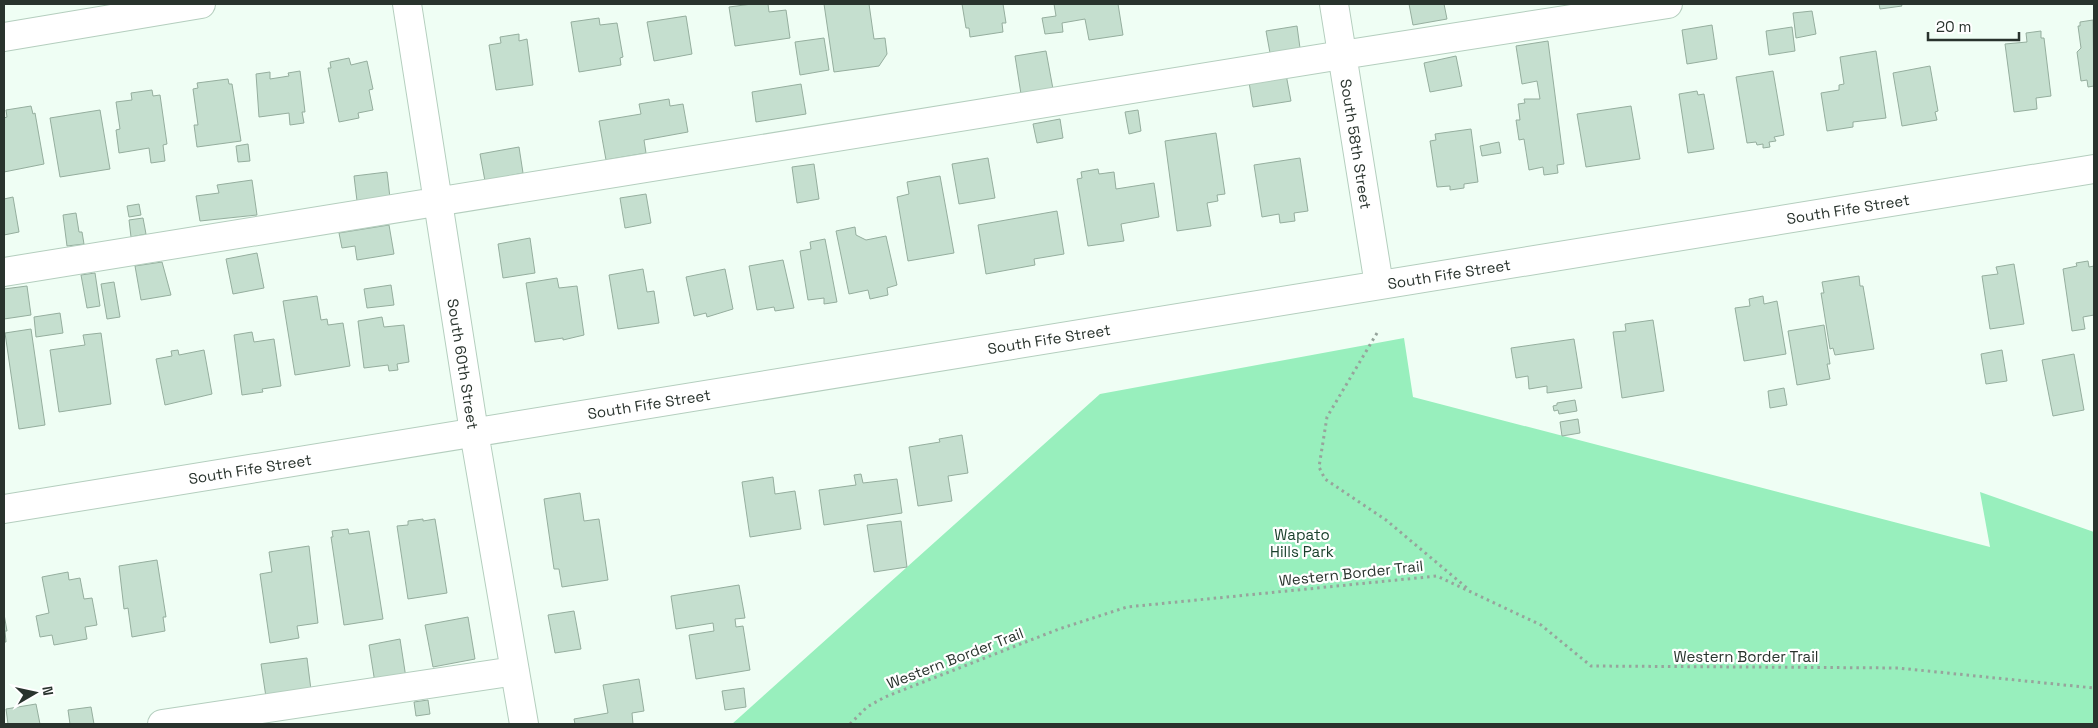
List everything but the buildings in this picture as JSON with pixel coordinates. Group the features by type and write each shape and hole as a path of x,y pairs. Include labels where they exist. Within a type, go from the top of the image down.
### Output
{"street":[{"path":"4,37 201,4"},
{"name":"South 60th Street","path":"407,4 474,432 524,724"},
{"name":"South 58th Street","path":"1334,4 1379,285"},
{"path":"4,272 1342,54 1668,4"},
{"name":"South Fife Street","path":"4,509 2094,169"},
{"path":"162,724 515,670"}],"path":[{"path":"1377,333 1328,417 1319,467 1325,478 1386,520 1471,592"},
{"name":"Western Border Trail","path":"850,724 868,708 885,698 1059,629 1127,607 1437,576 1540,625 1592,666 1898,668 2094,688"}],"green space":[{"name":"Wapato Hills Park","path":"1404,338 1413,397 1990,547 1980,492 2094,532 2094,724 732,724 1100,394"}]}
